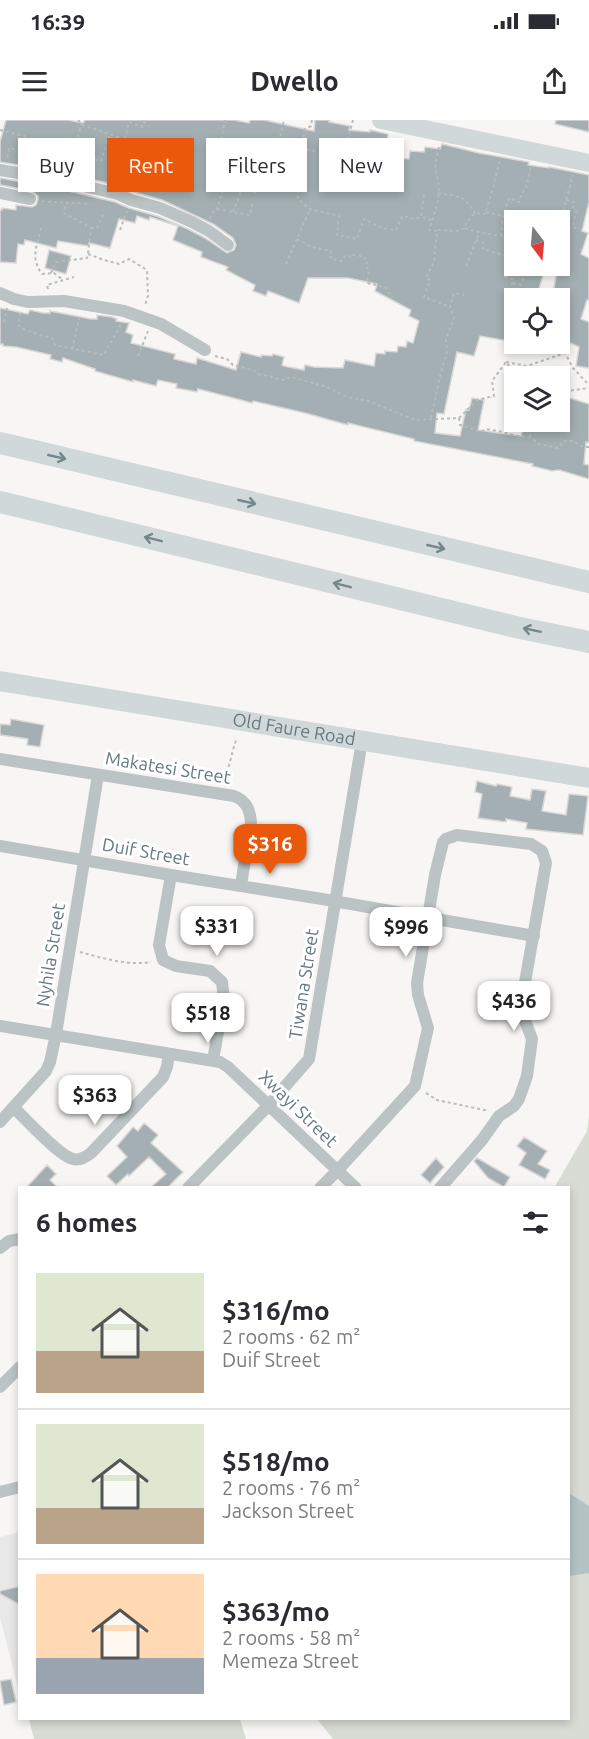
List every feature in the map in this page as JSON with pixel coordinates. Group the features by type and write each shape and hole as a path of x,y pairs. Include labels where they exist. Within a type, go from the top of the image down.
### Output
{"highway":[{"path":"0,443 589,582"},
{"path":"0,502 508,625 589,642"}],"main road":[{"name":"Old Faure Road","path":"0,681 589,778"}],"street":[{"path":"381,120 583,162"},
{"path":"0,170 118,194 159,208 206,229 228,245"},
{"path":"0,193 30,199"},
{"path":"0,292 28,302 80,303 123,311 169,327 205,350"},
{"name":"Tiwana Street","path":"190,1186 268,1106 309,1059 362,741"},
{"name":"Makatesi Street","path":"0,759 234,796 241,799 248,806 251,822 242,885"},
{"name":"Nyhila Street","path":"0,1122 48,1068 56,1034 98,775"},
{"path":"322,1186 415,1086 428,1032 417,983 441,848 446,839 457,834 531,844 542,851 546,863 521,1005 532,1039 527,1076 517,1103 499,1116 482,1140 442,1186"},
{"name":"Duif Street","path":"0,846 534,936"},
{"path":"171,875 159,945 163,960 176,966 210,971 222,982 224,999 213,1060"},
{"name":"Xwayi Street","path":"0,1026 220,1062 354,1186"},
{"path":"14,1108 63,1154 76,1160 82,1159 91,1153 163,1077 169,1054"},
{"path":"0,1248 9,1241 18,1239"},
{"path":"0,1387 18,1369"},
{"path":"0,1492 18,1487"}],"path":[{"path":"78,120 84,125 121,138"},
{"path":"125,138 129,122 143,127 145,120"},
{"path":"206,229 213,211 217,209 224,185 214,181 227,143 221,140 225,120"},
{"path":"280,138 284,120"},
{"path":"312,120 311,126 305,129 302,144 304,149 315,152"},
{"path":"348,138 353,120"},
{"path":"77,138 82,123"},
{"path":"0,130 25,136 21,151 9,148 6,160 0,159"},
{"path":"442,133 435,164 438,201 429,230 459,231 465,228 479,233 501,236 503,216 509,198 519,202 521,194 526,189 536,152"},
{"path":"95,160 101,161 107,143"},
{"path":"485,212 503,145"},
{"path":"563,210 583,162"},
{"path":"233,213 241,192"},
{"path":"298,192 298,199 310,209 339,216 337,235 357,238 364,219 382,228 396,230 402,216 431,220"},
{"path":"438,193 464,198 476,213 484,214 485,212 503,216"},
{"path":"421,217 424,195"},
{"path":"30,199 89,204"},
{"path":"120,230 131,200"},
{"path":"566,200 574,202 573,208 576,210 573,227 580,229"},
{"path":"217,209 250,215 253,201"},
{"path":"66,203 64,213 91,228 97,228 103,215"},
{"path":"286,264 310,209"},
{"path":"465,228 466,223 476,213"},
{"path":"41,228 34,256 36,264 42,274 54,273 63,280"},
{"path":"51,273 56,262 87,258 91,228"},
{"path":"437,231 434,262 426,278 430,280 424,297 450,307"},
{"path":"466,266 479,233"},
{"path":"297,239 311,247 331,251 330,257 335,258 334,260 342,261 345,256 362,256 368,261 367,283 385,287 392,298"},
{"path":"476,240 484,243 483,249 513,258 505,277 513,279 511,288"},
{"path":"88,254 119,264 129,259 147,270 147,318 138,356"},
{"path":"513,283 521,285 524,276"},
{"path":"50,301 47,285 74,277"},
{"path":"431,418 447,353 446,338 454,318 450,307 454,293 464,295"},
{"path":"22,301 18,325 30,332 53,339 55,345 104,355 108,345 117,334 123,311"},
{"path":"72,349 80,303"},
{"path":"205,350 211,355 227,359 233,365 253,370 258,374 283,380 291,376 327,387 347,397 368,401 415,420 459,418 477,400 494,396 492,381 506,362"},
{"path":"506,362 527,366 565,353 573,368 589,387"},
{"path":"506,362 509,366"},
{"path":"570,390 589,387"},
{"path":"459,418 460,425 481,432 486,429 530,437 539,444 558,448 563,441 573,441 583,447 589,447"},
{"path":"530,432 530,437"},
{"path":"213,793 226,776 231,751 240,733"},
{"path":"70,949 121,961 145,963 163,960"},
{"path":"415,1086 437,1100 486,1109 499,1116"}],"shaded area":[{"path":"589,1115 589,1739 333,1739 318,1720 570,1720 570,1186 555,1186 587,1131"},
{"path":"570,1494 589,1506 589,1573 570,1576"},
{"path":"18,1532 18,1688 0,1617 0,1537"},
{"path":"29,1720 240,1720 246,1739 34,1739"}],"building":[{"path":"6,120 68,120 83,123 85,120 234,120 249,123 250,120 264,120 314,131 315,120 330,120 329,122 350,126 349,130 370,132 370,130 388,134 387,138 319,138 319,192 404,192 404,159 409,159 410,151 424,152 425,147 440,149 442,144 529,162 528,165 589,175 589,202 582,231 588,233 581,254 589,258 589,300 587,300 581,319 589,322 589,368 576,366 579,347 570,343 570,288 554,288 556,276 570,276 570,210 504,210 504,276 543,276 539,288 504,288 504,340 480,336 474,356 457,352 444,414 437,413 435,433 460,436 466,409 469,410 472,398 484,400 478,430 521,436 522,432 570,432 570,398 589,404 589,443 586,442 584,464 589,465 589,479 559,470 552,471 532,466 533,464 414,441 414,439 253,401 252,403 198,389 197,392 176,388 177,384 158,380 156,386 133,380 133,382 95,371 95,369 63,358 62,362 50,359 51,355 3,346 0,344 0,308 28,314 30,310 43,313 50,313 50,311 91,319 97,319 97,315 112,317 117,319 116,321 129,323 126,332 133,335 131,343 175,354 174,359 196,364 197,358 236,370 241,352 261,357 261,355 272,356 273,354 284,357 282,365 304,370 305,365 343,368 345,360 374,366 376,353 397,352 398,346 406,347 407,341 413,343 419,321 409,316 411,310 375,291 377,284 348,278 308,278 299,303 268,291 266,296 253,291 255,285 226,270 228,267 201,257 202,252 173,240 178,226 150,217 149,220 137,216 135,223 119,219 110,248 89,243 89,246 58,241 56,248 25,240 24,245 18,244 16,263 0,262 0,210 2,208 16,210 16,205 32,207 36,205 38,196 33,192 73,192 115,202 188,229 227,253 234,250 236,245 233,238 213,224 162,200 134,192 194,192 194,138 107,138 107,183 95,180 95,138 18,138 18,165 0,162 0,142"},
{"path":"556,120 589,120 589,132 555,124"},
{"path":"0,178 18,181 18,188 0,185"},
{"path":"49,250 71,256 66,274 45,268"},
{"path":"11,719 44,725 40,747 27,745 28,739 0,735 0,724 10,725"},
{"path":"477,781 512,787 510,796 530,800 532,789 546,791 542,811 566,815 569,794 588,796 583,835 526,829 527,823 506,819 506,822 478,818 482,794 475,792"},
{"path":"144,1123 158,1135 151,1143 183,1172 169,1186 152,1186 166,1174 149,1157 116,1185 107,1176 127,1157 117,1146 133,1127 138,1131"},
{"path":"524,1137 547,1151 538,1164 550,1170 545,1179 519,1165 526,1153 517,1146"},
{"path":"436,1158 444,1167 430,1183 421,1175"},
{"path":"477,1158 510,1177 505,1186 488,1178 474,1161"},
{"path":"47,1165 56,1174 50,1180 56,1186 28,1186"},
{"path":"18,1586 18,1604 0,1594 0,1591"},
{"path":"11,1679 16,1702 4,1705 0,1681"}]}
